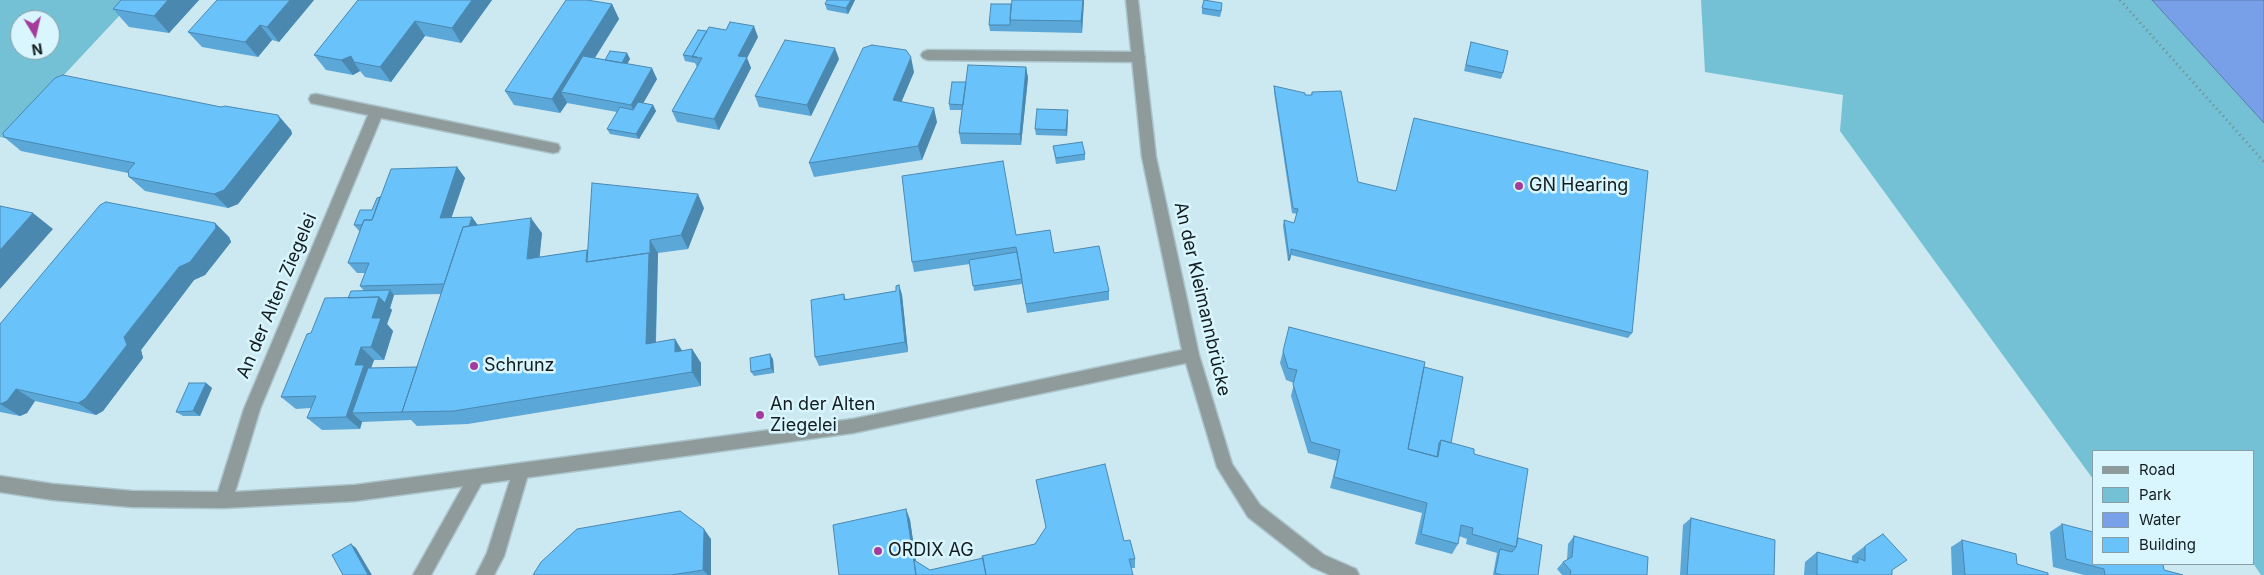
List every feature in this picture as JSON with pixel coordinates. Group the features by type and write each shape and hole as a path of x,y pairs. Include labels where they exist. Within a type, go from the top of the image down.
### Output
{"street":[{"name":"An der Kleimannbrücke","path":"1132,0 1149,157 1191,355 1225,467 1254,510 1318,562 1350,575"},
{"path":"928,55 1138,57"},
{"path":"316,99 553,148"},
{"name":"An der Alten Ziegelei","path":"224,500 252,409 376,112"},
{"path":"0,484 53,492 132,499 224,500 354,493 853,426 1191,355"},
{"path":"485,575 495,556 521,471"},
{"path":"422,575 476,477"}],"path":[{"path":"2120,0 2264,162"}],"green space":[{"path":"0,0 134,0 5,138 0,137"},
{"path":"1701,0 2152,0 2264,123 2264,575 2261,575 2254,564 2254,450 2092,450 2092,478 1840,131 1843,95 1705,72"}],"water":[{"path":"2152,0 2264,0 2264,123"}],"building":[{"path":"121,0 168,0 154,16 113,9"},
{"path":"217,0 290,0 267,27 260,25 245,42 188,32"},
{"path":"358,0 472,0 452,28 415,21 380,67 354,62 351,56 341,60 314,55"},
{"path":"566,0 587,0 612,4 552,99 505,91"},
{"path":"827,0 851,0 846,8 825,4"},
{"path":"1012,0 1083,0 1081,21 1010,20"},
{"path":"1204,0 1222,3 1221,11 1202,8"},
{"path":"991,4 1011,4 1010,25 989,25"},
{"path":"730,22 754,26 738,56 747,57 714,119 672,111 702,58 692,57 709,27 726,30"},
{"path":"698,30 707,31 692,56 683,55"},
{"path":"785,40 835,48 807,105 755,96"},
{"path":"1471,42 1508,51 1503,73 1466,65"},
{"path":"872,45 906,50 911,57 893,100 934,108 918,146 809,163 863,48"},
{"path":"610,51 627,53 622,63 605,60"},
{"path":"583,56 652,68 631,105 561,92"},
{"path":"968,65 1026,67 1020,134 959,133"},
{"path":"63,75 221,107 225,106 278,115 280,120 224,190 214,194 129,177 128,171 135,163 4,137 3,133 55,78"},
{"path":"952,82 966,82 963,105 949,104"},
{"path":"1274,86 1305,93 1305,95 1312,95 1312,92 1341,91 1358,182 1396,191 1414,118 1648,171 1632,333 1291,249 1289,256 1284,220 1294,223 1298,209 1293,208"},
{"path":"638,102 653,105 636,134 607,129 620,107 633,110"},
{"path":"1037,109 1068,110 1066,130 1035,129"},
{"path":"1082,142 1085,154 1056,158 1053,146"},
{"path":"1003,161 1016,235 1050,230 1054,253 1099,246 1109,291 1026,304 1016,247 912,262 902,176"},
{"path":"457,167 440,218 472,217 469,226 463,227 444,284 360,286 369,263 348,263 364,220 372,220 391,169"},
{"path":"592,183 698,194 681,235 650,240 650,255 649,253 587,262"},
{"path":"380,197 372,220 364,220 362,225 354,225 360,210 372,210 377,198"},
{"path":"106,202 215,223 216,228 190,262 179,267 124,337 127,345 85,399 78,403 16,389 7,401 0,404 0,324 100,205"},
{"path":"0,206 33,213 0,250"},
{"path":"531,218 527,259 587,250 586,262 649,253 646,344 675,339 675,352 692,349 692,372 454,411 402,412 463,227"},
{"path":"1017,252 1022,279 973,286 969,260"},
{"path":"899,285 905,342 815,357 811,300 844,294 844,300 896,291 896,286"},
{"path":"390,290 385,303 379,297 348,298 351,291"},
{"path":"379,297 372,318 381,318 371,347 361,347 355,365 364,365 346,417 307,418 316,396 281,397 307,334 311,333 325,298"},
{"path":"1289,327 1425,362 1408,449 1438,457 1441,440 1474,449 1474,454 1528,469 1516,547 1472,534 1473,528 1461,525 1458,544 1421,534 1427,503 1334,477 1340,450 1311,442 1293,384 1297,370 1288,368 1283,351"},
{"path":"770,354 771,368 751,372 750,358"},
{"path":"417,367 402,412 352,413 368,368"},
{"path":"1424,367 1463,377 1451,443 1441,440 1437,457 1408,449"},
{"path":"189,383 206,383 193,411 176,412"},
{"path":"1105,464 1124,541 1130,540 1135,559 1129,559 1133,575 986,575 982,556 1035,544 1046,527 1036,480"},
{"name":"ORDIX AG","path":"906,509 916,575 839,575 833,525"},
{"path":"680,511 704,529 703,570 671,575 533,575 541,562 577,529"},
{"path":"1691,518 1775,540 1774,575 1687,575"},
{"path":"2062,524 2092,532 2092,565 2163,565 2164,570 2183,575 2105,575 2104,569 2066,559"},
{"path":"1883,534 1907,560 1892,570 1892,575 1817,575 1817,552 1858,563 1858,558 1865,561 1865,546"},
{"path":"1574,536 1648,557 1647,575 1570,575 1571,571 1563,562 1572,557"},
{"path":"1518,538 1542,545 1538,575 1502,575 1495,573 1500,549 1512,552 1516,547"},
{"path":"1962,540 2016,554 2017,564 2048,573 2048,575 1965,575"},
{"path":"351,544 368,575 343,575 332,555"},
{"path":"983,558 986,575 916,575 914,560 930,570"}],"place":[{"name":"GN Hearing","path":"1519,186"},
{"name":"Schrunz","path":"474,366"},
{"name":"An der Alten Ziegelei","path":"760,415"},
{"name":"ORDIX AG","path":"878,551"}]}
